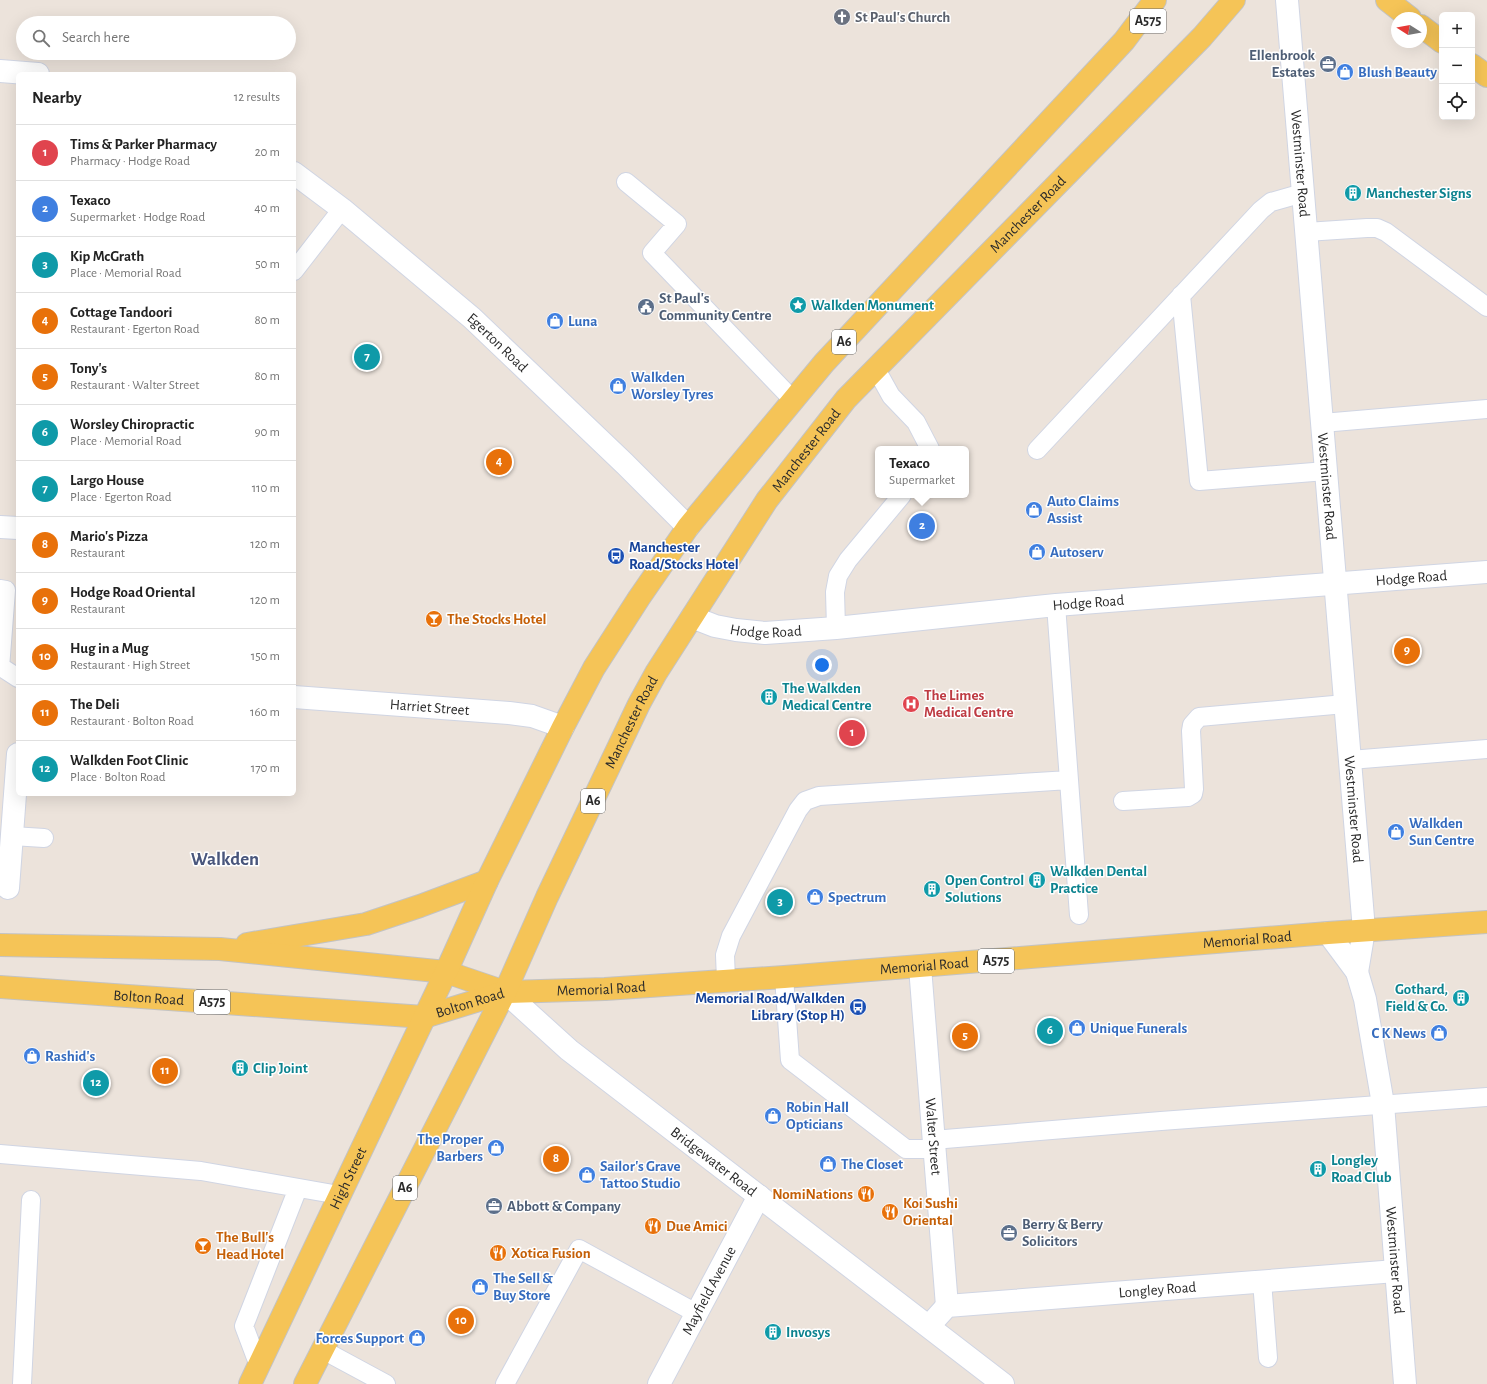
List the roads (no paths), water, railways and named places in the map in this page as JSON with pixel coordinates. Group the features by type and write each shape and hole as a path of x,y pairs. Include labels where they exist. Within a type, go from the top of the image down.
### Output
{"main road":[{"name":"A6","path":"446,972 487,881 563,727 594,668 639,598 688,527 824,363 1124,41 1154,0"},
{"name":"A575","path":"1124,41 1170,0"},
{"name":"Manchester Road","path":"505,992 547,897 639,704 656,673 767,500 846,399 1202,37 1234,0"},
{"path":"1388,0 1403,12"},
{"path":"1427,31 1439,40"},
{"path":"1475,67 1487,76"},
{"name":"A575","path":"220,949 366,924 487,881"},
{"name":"Memorial Road","path":"505,992 625,988 784,977 1364,930 1487,922"},
{"name":"Bolton Road","path":"0,946 220,949 446,972 505,992"},
{"name":"High Street","path":"254,1375 446,972"},
{"name":"Bolton Road","path":"0,987 424,1017 505,992"},
{"name":"A6","path":"305,1384 505,992"}],"street":[{"name":"Westminster Road","path":"1287,0 1364,930 1357,972"},
{"path":"0,71 16,72"},
{"name":"Egerton Road","path":"296,174 342,209 472,318 626,464 688,527"},
{"path":"0,527 16,528"},
{"name":"Hodge Road","path":"692,617 722,627 765,633 836,628 1056,605 1487,572"},
{"name":"Harriet Street","path":"296,697 510,713 532,716 563,727"},
{"path":"8,888 16,781"},
{"name":"Westminster Road","path":"1328,933 1357,972 1365,999 1383,1104 1405,1384"},
{"name":"Walter Street","path":"920,967 947,1306"},
{"name":"Bridgewater Road","path":"505,992 569,1050 929,1326 1002,1384"},
{"name":"Mayfield Avenue","path":"659,1384 759,1196"},
{"name":"Longley Road","path":"947,1306 1396,1271"},
{"path":"929,1326 947,1306"}],"lane":[{"path":"626,182 677,224 652,253 793,400"},
{"path":"1037,450 1261,210 1271,202 1303,193"},
{"path":"296,268 342,209"},
{"path":"1306,232 1377,228 1386,232 1487,307"},
{"path":"1181,295 1199,481 1326,471"},
{"path":"876,369 891,396 916,422 928,446"},
{"path":"1322,424 1487,409"},
{"path":"836,628 835,592 838,576 848,560 900,498"},
{"path":"0,589 6,590 0,668 16,677"},
{"path":"1056,605 1079,915"},
{"path":"1123,801 1188,797 1193,794 1191,731 1192,724 1199,717 1345,704"},
{"path":"1350,760 1487,749"},
{"path":"726,980 725,955 731,936 798,810 805,801 819,796 1069,780"},
{"path":"12,836 44,838"},
{"path":"784,977 790,1060 906,1149 1161,1121 1487,1097"},
{"path":"0,1154 201,1171 339,1195"},
{"path":"254,1375 244,1326 298,1188"},
{"path":"22,1384 31,1200"},
{"path":"505,1384 579,1249 696,1313"},
{"path":"1262,1281 1268,1358"},
{"path":"322,1350 386,1384"}],"place":[{"name":"St Paul's Church","path":"842,17"},
{"name":"Ellenbrook Estates","path":"1328,64"},
{"name":"Blush Beauty","path":"1345,72"},
{"name":"Manchester Signs","path":"1353,193"},
{"name":"Walkden Monument","path":"798,305"},
{"name":"St Paul's Community Centre","path":"646,307"},
{"name":"Luna","path":"555,321"},
{"name":"Largo House","path":"367,357"},
{"name":"Walkden Worsley Tyres","path":"618,386"},
{"name":"Cottage Tandoori","path":"499,462"},
{"name":"Auto Claims Assist","path":"1034,510"},
{"name":"Texaco","path":"922,526"},
{"name":"Autoserv","path":"1037,552"},
{"name":"Manchester Road/Stocks Hotel","path":"616,556"},
{"name":"The Stocks Hotel","path":"434,619"},
{"name":"Hodge Road Oriental","path":"1407,651"},
{"name":"The Walkden Medical Centre","path":"769,697"},
{"name":"The Limes Medical Centre","path":"911,704"},
{"name":"Tims & Parker Pharmacy","path":"852,733"},
{"name":"Walkden Sun Centre","path":"1396,832"},
{"name":"Walkden Dental Practice","path":"1037,880"},
{"name":"Open Control Solutions","path":"932,889"},
{"name":"Spectrum","path":"815,897"},
{"name":"Kip McGrath","path":"780,902"},
{"name":"Gothard, Field & Co.","path":"1461,998"},
{"name":"Memorial Road/Walkden Library (Stop H)","path":"858,1007"},
{"name":"Unique Funerals","path":"1077,1028"},
{"name":"Worsley Chiropractic","path":"1050,1031"},
{"name":"C K News","path":"1439,1033"},
{"name":"Tony's","path":"965,1036"},
{"name":"Rashid's","path":"32,1056"},
{"name":"Clip Joint","path":"240,1068"},
{"name":"The Deli","path":"165,1071"},
{"name":"Walkden Foot Clinic","path":"96,1083"},
{"name":"Robin Hall Opticians","path":"773,1116"},
{"name":"The Proper Barbers","path":"496,1148"},
{"name":"Mario's Pizza","path":"556,1159"},
{"name":"The Closet","path":"828,1164"},
{"name":"Longley Road Club","path":"1318,1169"},
{"name":"Sailor's Grave Tattoo Studio","path":"587,1175"},
{"name":"NomiNations","path":"866,1194"},
{"name":"Abbott & Company","path":"494,1206"},
{"name":"Koi Sushi Oriental","path":"890,1212"},
{"name":"Due Amici","path":"653,1226"},
{"name":"Berry & Berry Solicitors","path":"1009,1233"},
{"name":"The Bull's Head Hotel","path":"203,1246"},
{"name":"Xotica Fusion","path":"498,1253"},
{"name":"The Sell & Buy Store","path":"480,1287"},
{"name":"Hug in a Mug","path":"461,1321"},
{"name":"Invosys","path":"773,1332"},
{"name":"Forces Support","path":"417,1338"}],"district":[{"name":"Walkden","path":"225,859"}]}
